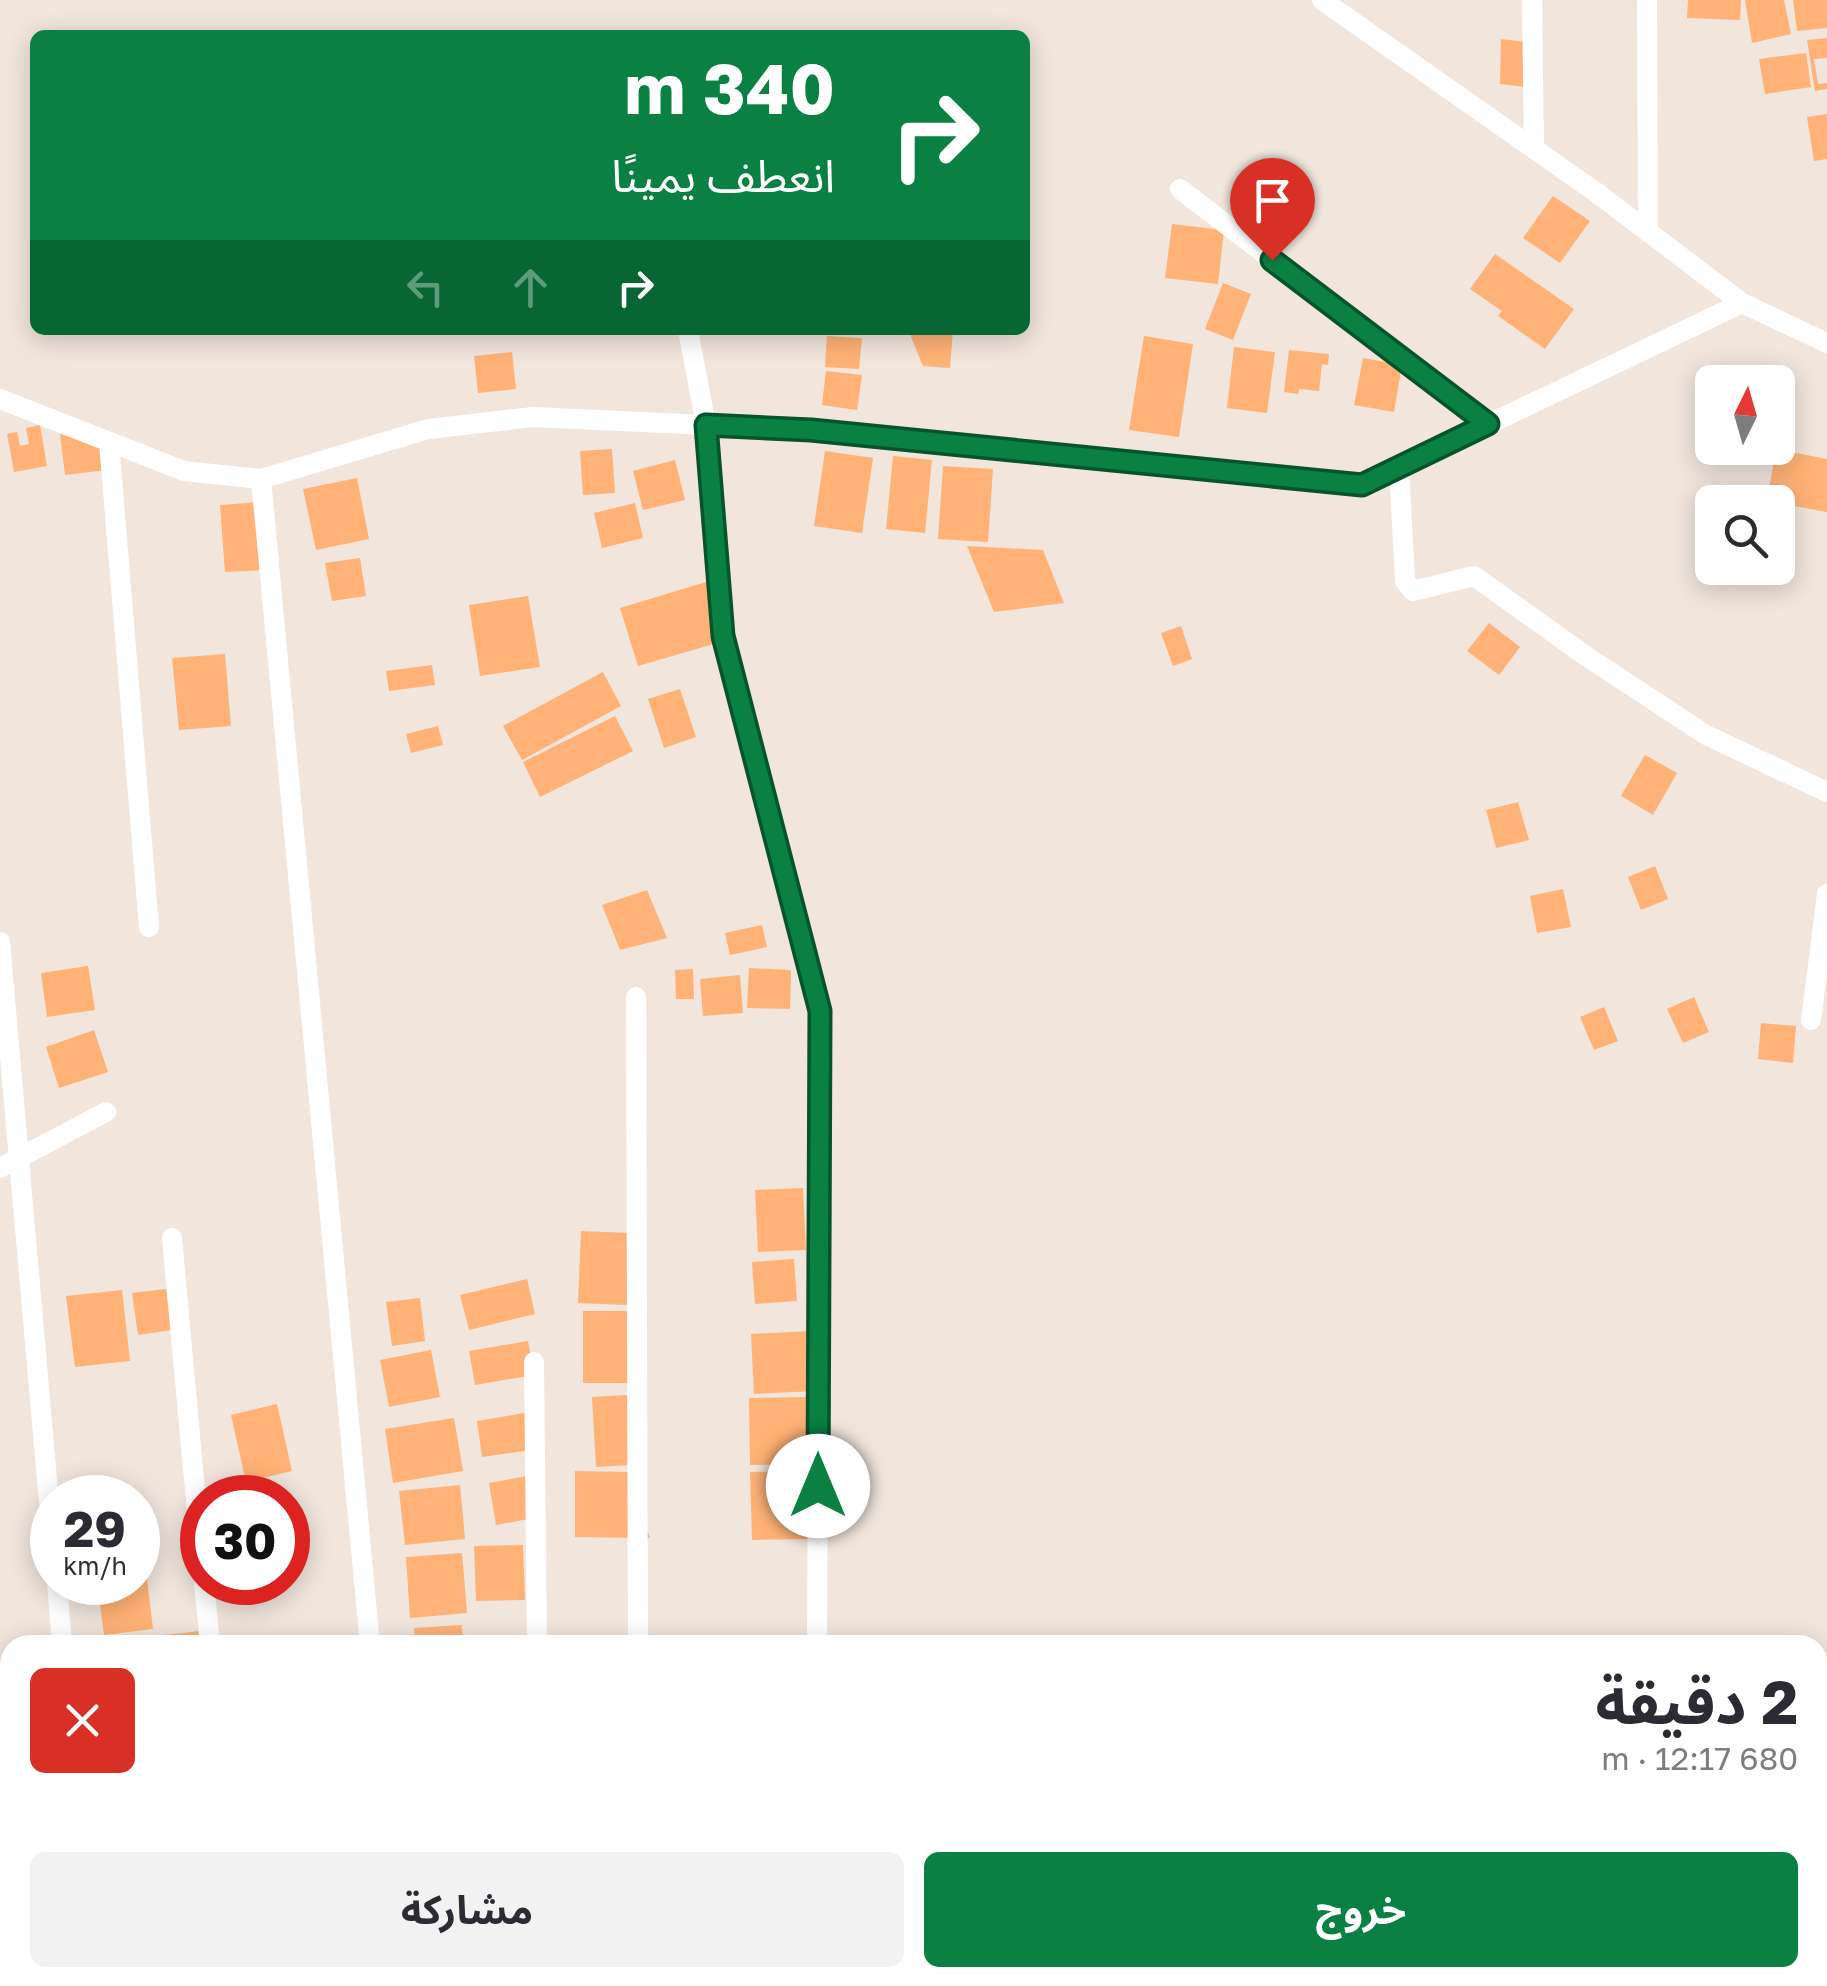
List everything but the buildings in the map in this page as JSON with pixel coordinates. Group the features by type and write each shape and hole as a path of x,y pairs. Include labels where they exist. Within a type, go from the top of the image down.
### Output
{"street":[{"path":"1322,0 1534,149 1742,303 1827,343"},
{"path":"1532,0 1534,149"},
{"path":"1647,0 1648,232"},
{"path":"1180,189 1488,424"},
{"path":"0,399 184,471 261,479 428,429 533,417 811,430 1362,485 1742,303"},
{"path":"689,335 706,425 723,636 820,1011 817,1635"},
{"path":"109,442 148,928"},
{"path":"1399,467 1406,580 1413,591 1474,576 1582,654 1706,735 1827,792"},
{"path":"261,479 369,1635"},
{"path":"1811,1020 1827,895"},
{"path":"0,942 10,1163 45,1475"},
{"path":"636,997 638,1635"},
{"path":"10,1163 106,1112"},
{"path":"172,1238 194,1475"},
{"path":"534,1362 537,1635"},
{"path":"58,1605 61,1635"},
{"path":"206,1605 209,1635"}],"route":[{"path":"818,1486 820,1011 723,636 706,425 811,430 1362,485 1488,424 1272,260"}]}
